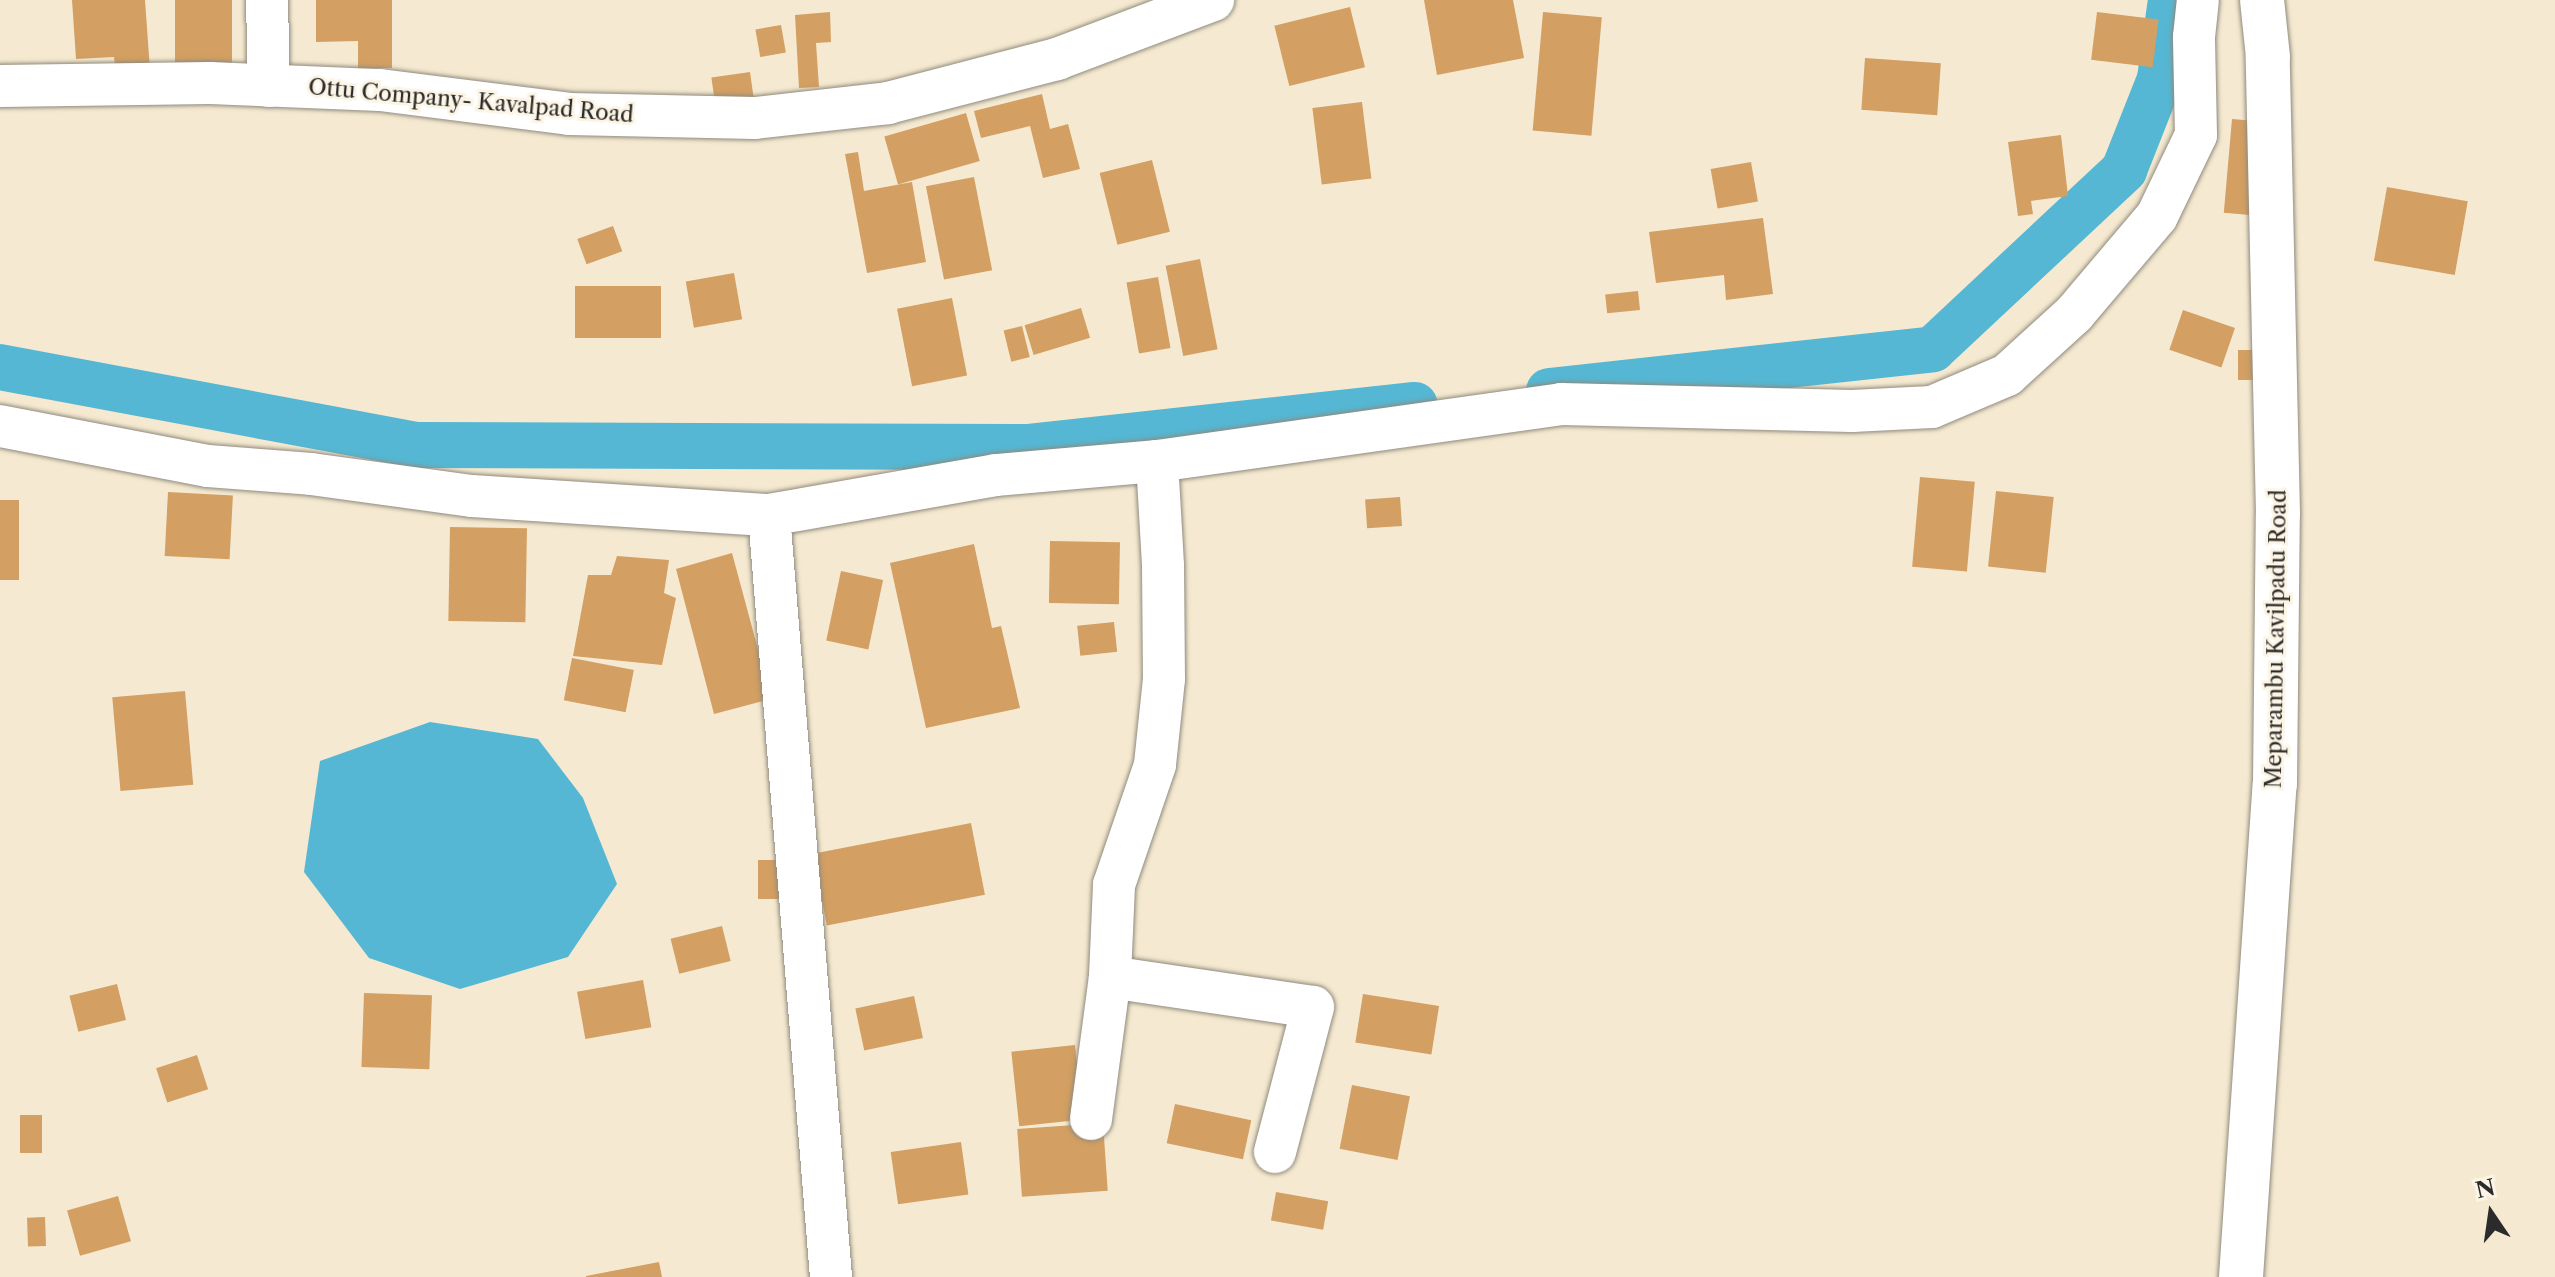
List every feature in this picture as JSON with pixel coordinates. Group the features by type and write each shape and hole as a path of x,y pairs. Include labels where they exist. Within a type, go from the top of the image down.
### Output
{"main road":[{"name":"Meparambu Kavilpadu Road","path":"2241,1277 2275,784 2278,514 2268,57 2262,0"}],"street":[{"path":"267,0 269,86"},
{"name":"Ottu Company- Kavalpad Road","path":"0,86 210,83 380,90 569,114 755,118 888,103 1057,59 1213,0"},
{"path":"0,426 208,466 311,474 472,496 769,515 996,475 1157,461 1561,404 1852,411 1932,407 2007,375 2074,314 2157,216 2196,135 2194,37 2198,0"},
{"path":"1091,1119 1110,977 1114,885 1155,765 1164,679 1163,566 1157,461"},
{"path":"769,515 831,1277"},
{"path":"1110,977 1313,1007 1275,1152"}],"water":[{"path":"430,722 538,739 583,798 617,884 568,957 460,989 369,958 304,872 320,761"}],"building":[{"path":"72,0 145,0 150,70 116,73 114,57 76,59"},
{"path":"175,0 232,0 232,73 175,73"},
{"path":"316,0 392,0 392,68 358,68 358,41 316,42"},
{"path":"1424,0 1513,0 1524,58 1437,75"},
{"path":"1350,7 1365,67 1289,86 1274,26"},
{"path":"830,12 831,42 816,43 819,87 799,88 795,15"},
{"path":"1543,12 1602,17 1591,136 1533,131"},
{"path":"2097,12 2159,20 2153,67 2091,60"},
{"path":"781,25 786,53 760,57 755,30"},
{"path":"1865,58 1941,63 1937,115 1861,110"},
{"path":"750,72 755,107 716,112 711,77"},
{"path":"1042,94 1050,129 1068,124 1080,169 1043,178 1030,126 981,138 974,111"},
{"path":"1362,102 1371,178 1322,185 1312,108"},
{"path":"966,113 980,161 898,184 884,136"},
{"path":"2232,119 2267,122 2259,216 2224,213"},
{"path":"2061,135 2068,196 2031,201 2033,214 2018,216 2008,142"},
{"path":"858,152 864,191 912,182 926,262 867,273 845,154"},
{"path":"1152,160 1170,232 1118,245 1100,173"},
{"path":"1751,162 1758,201 1718,209 1711,169"},
{"path":"974,177 992,270 944,280 926,186"},
{"path":"2387,187 2468,201 2455,275 2374,261"},
{"path":"1763,218 1773,294 1726,300 1724,275 1656,283 1649,232"},
{"path":"613,226 622,251 587,264 577,239"},
{"path":"1200,259 1218,349 1183,356 1166,266"},
{"path":"734,273 742,319 694,328 686,282"},
{"path":"1158,277 1171,348 1139,353 1126,283"},
{"path":"575,286 661,286 661,338 575,338"},
{"path":"1638,291 1640,310 1607,313 1605,294"},
{"path":"952,298 967,376 912,386 897,309"},
{"path":"1081,308 1090,338 1034,355 1025,325"},
{"path":"2183,310 2235,328 2221,368 2169,350"},
{"path":"1022,326 1030,357 1011,362 1004,331"},
{"path":"2238,350 2262,350 2262,380 2238,380"},
{"path":"1920,477 1975,482 1967,571 1912,567"},
{"path":"1996,491 2054,497 2046,573 1988,567"},
{"path":"168,492 233,495 230,559 165,556"},
{"path":"1400,497 1402,526 1367,528 1365,499"},
{"path":"0,500 19,500 19,580 0,580"},
{"path":"450,527 527,528 525,622 448,621"},
{"path":"1050,541 1120,542 1119,604 1049,603"},
{"path":"974,544 992,628 1001,626 1020,708 926,728 890,563"},
{"path":"732,553 759,653 774,649 786,695 714,714 676,569"},
{"path":"617,556 669,560 664,593 676,598 662,665 573,656 588,575 611,575"},
{"path":"841,571 883,580 868,649 826,640"},
{"path":"1114,622 1117,652 1080,656 1077,626"},
{"path":"572,658 634,670 626,712 564,700"},
{"path":"185,691 193,785 120,791 112,697"},
{"path":"971,823 985,895 827,925 813,854"},
{"path":"758,860 796,860 796,899 758,899"},
{"path":"722,926 731,961 679,974 671,939"},
{"path":"643,980 651,1027 585,1039 577,992"},
{"path":"117,984 126,1020 78,1032 69,996"},
{"path":"364,993 432,995 429,1069 361,1067"},
{"path":"1363,994 1439,1006 1431,1054 1355,1042"},
{"path":"914,996 923,1038 864,1051 855,1008"},
{"path":"1075,1045 1083,1120 1019,1126 1011,1052"},
{"path":"197,1055 208,1089 167,1103 156,1068"},
{"path":"1352,1085 1410,1096 1398,1160 1340,1149"},
{"path":"1175,1104 1251,1120 1243,1159 1167,1143"},
{"path":"20,1115 42,1115 42,1153 20,1153"},
{"path":"1103,1123 1108,1191 1022,1197 1017,1129"},
{"path":"961,1142 968,1194 898,1204 891,1152"},
{"path":"1276,1192 1328,1201 1323,1230 1271,1221"},
{"path":"118,1196 131,1241 80,1256 67,1211"},
{"path":"45,1217 46,1246 28,1247 27,1218"},
{"path":"659,1262 662,1277 586,1277 586,1276"}],"waterway":[{"path":"1549,391 1933,349 2124,170 2160,79 2171,0"},
{"path":"0,367 417,445 1027,447 1415,405"}]}
